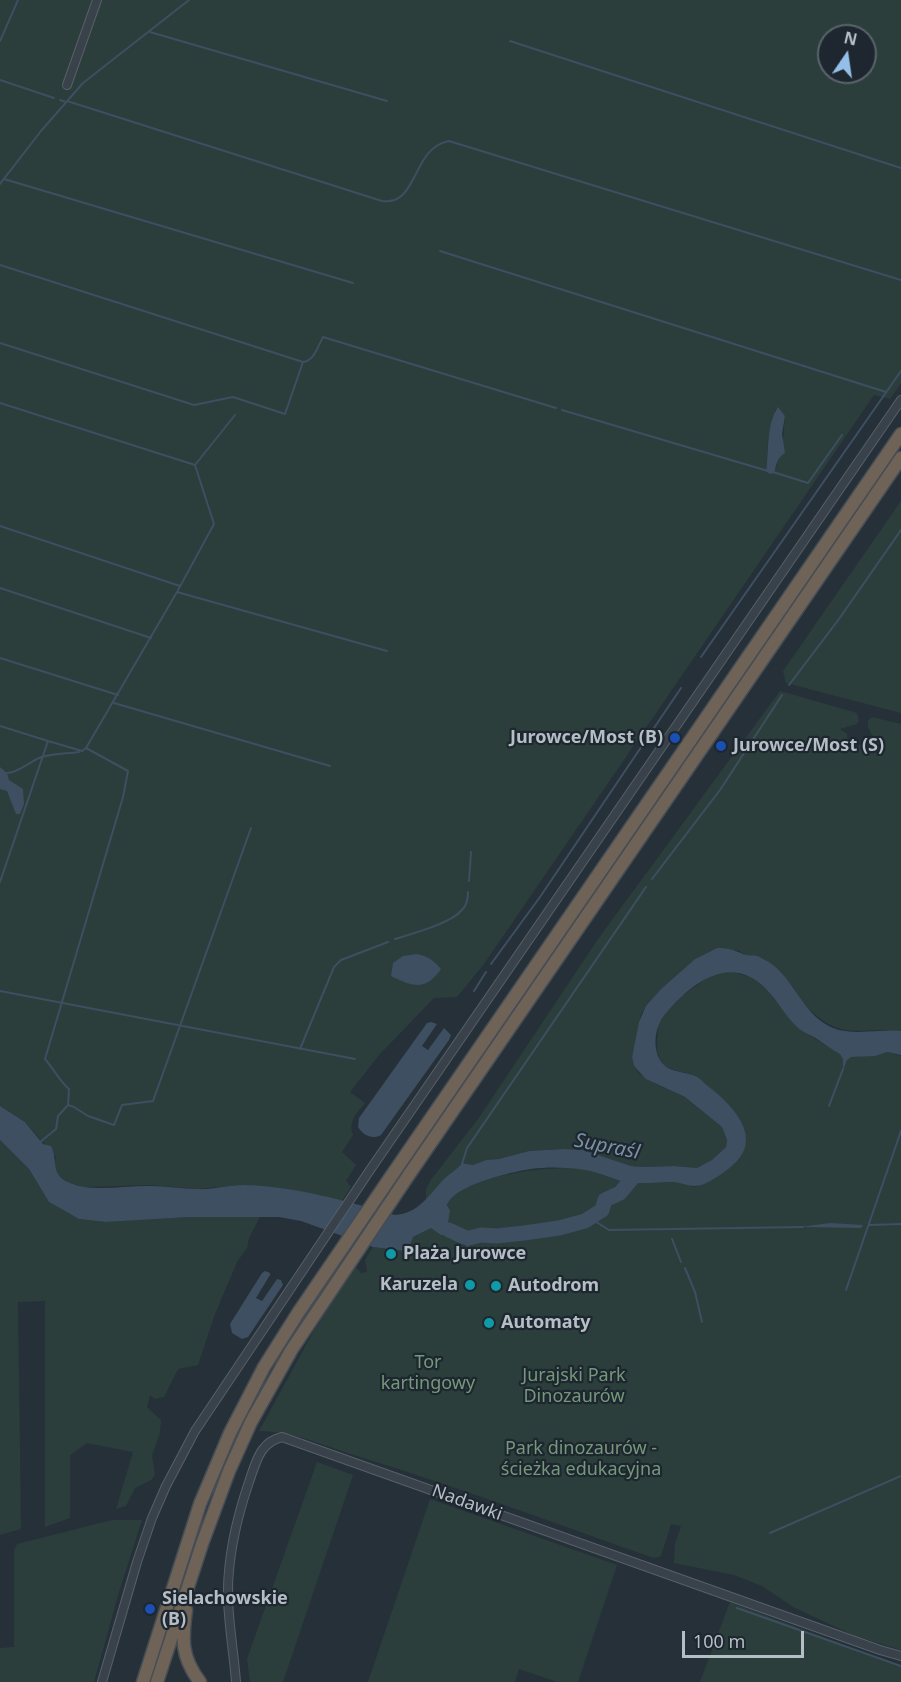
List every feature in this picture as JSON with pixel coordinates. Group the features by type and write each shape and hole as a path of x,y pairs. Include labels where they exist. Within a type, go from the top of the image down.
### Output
{"highway":[{"path":"143,1682 191,1528 219,1458 264,1367 392,1175 901,434"},
{"path":"157,1682 212,1513 251,1422 292,1349 343,1270 901,458"},
{"path":"190,1578 184,1626 184,1654 200,1682"}],"street":[{"path":"67,85 97,0"},
{"path":"102,1682 137,1562 166,1486 195,1431 370,1170 901,400"},
{"name":"Nadawki","path":"236,1682 228,1598 231,1552 241,1506 259,1454 264,1445 272,1439 282,1437 901,1656"}],"green space":[{"path":"0,0 901,0 901,383 890,399 874,395 484,964 457,997 434,998 380,1054 350,1092 365,1103 354,1118 353,1135 342,1152 356,1165 346,1181 351,1187 342,1201 288,1189 241,1185 197,1189 151,1185 84,1187 69,1183 57,1174 54,1169 56,1157 25,1122 0,1106","holes":["776,409 785,416 783,441 776,468 766,471 768,440"]},
{"path":"901,501 901,713 786,683 783,671"},
{"path":"780,691 857,713 859,721 857,724 840,729 847,734 848,743 858,747 866,738 874,739 868,727 868,721 872,717 901,724 901,1031 850,1031 829,1025 806,1006 787,980 739,951 717,948 695,959 661,989 641,1014 632,1057 639,1073 656,1084 685,1097 722,1127 727,1140 726,1147 712,1160 697,1168 643,1167 631,1166 583,1150 529,1151 473,1165 465,1163 444,1180 426,1201 426,1190 430,1181 478,1119 598,939"},
{"path":"729,971 757,981 798,1028 840,1054 855,1057 887,1052 901,1056 901,1650 855,1636 795,1608 762,1586 734,1575 674,1563 675,1544 681,1526 671,1524 661,1556 654,1558 471,1493 310,1440 259,1431 312,1334 355,1266 361,1273 367,1272 365,1260 373,1247 406,1251 413,1237 431,1228 450,1226 448,1201 458,1192 491,1178 531,1171 569,1168 589,1170 626,1182 677,1182 696,1187 740,1157 746,1141 691,1074 665,1066 657,1050 658,1025 664,1014 682,996 714,973"},
{"path":"0,1140 29,1169 49,1202 79,1219 106,1222 190,1217 260,1217 249,1238 247,1248 237,1262 215,1314 198,1365 178,1369 164,1397 155,1399 150,1395 147,1407 161,1420 160,1432 152,1456 155,1475 151,1480 135,1488 126,1506 116,1509 133,1452 87,1443 70,1455 70,1518 45,1527 45,1301 18,1302 21,1529 0,1535"},
{"path":"317,1462 353,1475 283,1682 250,1682 247,1659"},
{"path":"430,1499 617,1565 578,1682 557,1682 519,1669 515,1682 368,1682"},
{"path":"112,1520 142,1520 94,1682 0,1682 0,1648 14,1647 14,1551 17,1544"},
{"path":"730,1602 901,1666 901,1682 700,1682"}],"water":[{"path":"778,407 785,416 782,434 785,453 778,460 774,473 770,474 766,471 769,438 771,422"},
{"path":"0,767 7,773 9,780 23,789 24,804 20,814 16,814 7,791 0,789"},
{"path":"717,948 757,956 771,964 781,972 807,1008 823,1023 833,1028 849,1032 901,1031 901,1055 887,1052 875,1056 851,1057 847,1060 843,1070 843,1059 840,1054 798,1028 766,989 753,978 739,973 726,973 701,982 677,1001 663,1017 656,1033 657,1052 666,1067 697,1077 726,1102 740,1120 745,1130 746,1141 744,1151 734,1164 717,1177 699,1186 672,1182 626,1185 595,1172 566,1168 537,1168 510,1173 460,1191 447,1205 450,1211 448,1222 458,1232 466,1235 466,1241 451,1234 441,1235 431,1228 413,1237 409,1248 404,1251 373,1247 301,1221 279,1217 190,1217 106,1222 79,1219 49,1202 29,1169 0,1140 0,1106 25,1122 43,1144 51,1146 59,1176 79,1186 99,1188 158,1186 203,1189 237,1185 262,1186 320,1195 395,1215 417,1207 462,1163 473,1165 529,1151 583,1150 631,1166 697,1168 712,1160 726,1147 727,1140 722,1127 685,1097 646,1079 634,1066 632,1057 639,1022 646,1006 661,989 695,959"},
{"path":"417,954 430,959 441,969 430,981 419,985 406,983 391,976 393,963 403,956"},
{"path":"427,1023 437,1024 422,1046 428,1050 444,1028 451,1035 449,1040 381,1135 371,1137 365,1134 358,1127 359,1118"},
{"path":"830,1223 863,1225 861,1228 800,1227"},
{"path":"265,1271 270,1275 256,1298 262,1301 277,1279 281,1280 283,1285 248,1337 242,1339 232,1333 230,1324"}],"waterway":[{"path":"0,41 18,0"},
{"path":"0,184 41,131 83,83 189,0"},
{"path":"150,32 387,101"},
{"path":"510,41 901,168"},
{"path":"0,80 54,98"},
{"path":"60,100 66,102"},
{"path":"67,101 382,201 394,200 403,195 428,154 437,146 449,141 901,280"},
{"path":"4,179 353,283"},
{"path":"440,251 886,392"},
{"path":"0,265 303,362 313,356 323,337 556,408"},
{"path":"0,343 194,405 233,397 285,414 303,362"},
{"path":"701,657 901,371"},
{"path":"0,403 195,465 235,415"},
{"path":"562,410 768,471"},
{"path":"773,472 808,483 842,435"},
{"path":"0,882 48,741 82,751 86,748 214,524 195,465"},
{"path":"0,526 180,586"},
{"path":"789,685 839,619 901,530"},
{"path":"0,588 151,638"},
{"path":"177,592 387,651"},
{"path":"0,658 118,695"},
{"path":"491,964 540,897 681,688"},
{"path":"652,879 720,790 782,695"},
{"path":"114,703 330,766"},
{"path":"0,726 48,741"},
{"path":"68,1105 69,1089 45,1059 123,797 128,771 86,748"},
{"path":"7,773 18,770 41,757 79,752"},
{"path":"39,1143 56,1129 58,1116 68,1105 88,1116 114,1125 122,1105 153,1101 251,828"},
{"path":"469,881 471,852"},
{"path":"462,1164 467,1148 646,887"},
{"path":"395,939 449,920 465,906 468,892"},
{"path":"300,1049 334,967 341,960 388,942"},
{"path":"474,991 486,972"},
{"path":"0,991 355,1059"},
{"path":"829,1106 843,1069"},
{"path":"846,1290 901,1131"},
{"path":"449,1230 469,1238 559,1228 585,1221 602,1210 605,1200 620,1193 635,1175"},
{"path":"590,1218 609,1230 803,1227"},
{"path":"870,1225 901,1224"},
{"path":"672,1239 681,1262"},
{"path":"465,1241 472,1251 503,1254"},
{"path":"685,1268 695,1292 702,1322"},
{"path":"770,1533 901,1476"},
{"path":"737,1608 901,1666"}],"place":[{"name":"Jurowce/Most (B)","path":"675,738"},
{"name":"Jurowce/Most (S)","path":"721,746"},
{"name":"Plaża Jurowce","path":"391,1254"},
{"name":"Karuzela","path":"470,1285"},
{"name":"Autodrom","path":"496,1286"},
{"name":"Automaty","path":"489,1323"},
{"name":"Sielachowskie (B)","path":"150,1609"}],"water label":[{"name":"Supraśl","path":"607,1147"}],"park label":[{"name":"Tor kartingowy","path":"428,1373"},
{"name":"Jurajski Park Dinozaurów","path":"574,1386"},
{"name":"Park dinozaurów - ścieżka edukacyjna","path":"581,1459"}]}
